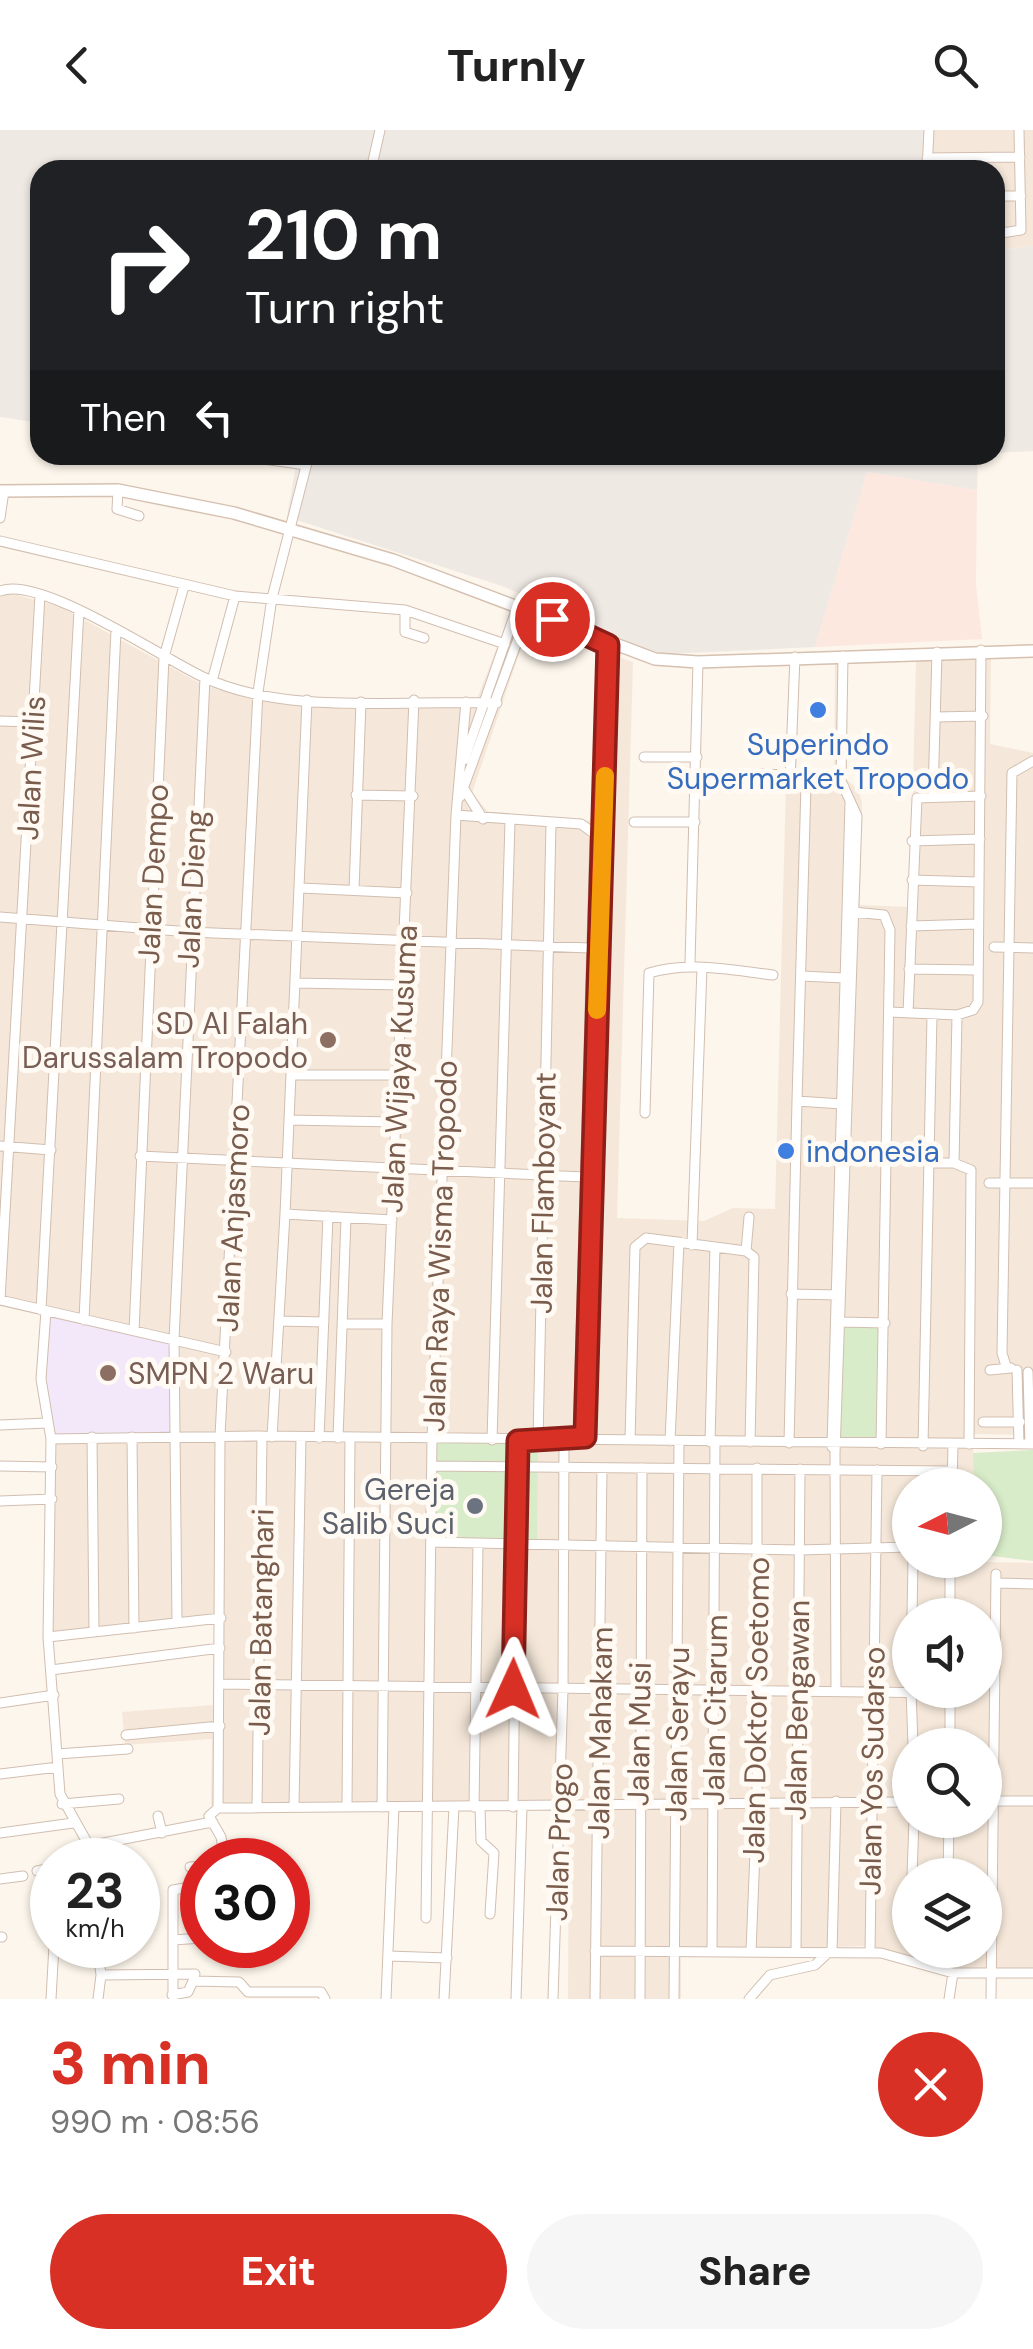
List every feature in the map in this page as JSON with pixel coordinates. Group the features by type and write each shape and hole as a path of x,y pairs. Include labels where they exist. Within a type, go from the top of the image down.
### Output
{"main road":[{"path":"2,491 118,490 274,524 524,606 608,645 654,659 698,662 1033,651"}],"street":[{"path":"373,160 380,130"},
{"path":"929,130 927,158 974,160"},
{"path":"1005,233 1019,232 1027,218 1021,196 1019,130"},
{"path":"1005,161 1033,166"},
{"path":"1005,196 1021,196"},
{"name":"Jalan Anjasmoro","path":"223,1808 220,1436 258,696 272,598 307,465"},
{"path":"118,490 117,509 140,516"},
{"path":"0,518 2,491"},
{"path":"0,541 235,596 404,610 505,644"},
{"name":"Jalan Dempo","path":"134,1331 164,657 184,586"},
{"path":"0,591 11,588 79,610 209,680 258,696 498,703"},
{"name":"Jalan Wilis","path":"0,1300 4,1146 23,918 40,595"},
{"name":"Jalan Dieng","path":"177,1623 174,1340 190,932 209,680 235,596"},
{"path":"458,777 505,644 524,606"},
{"path":"524,606 498,703 456,810 483,818 592,829 596,843 589,948 580,1439"},
{"path":"79,610 40,1379 52,1467 48,1638 58,1767 62,1804 82,1838"},
{"path":"404,610 405,632 424,638"},
{"path":"84,1320 116,630"},
{"path":"580,1439 608,645"},
{"path":"889,1012 957,1015 976,1006 981,650"},
{"path":"933,796 937,652"},
{"path":"836,1691 838,1548 834,1446 850,912 850,800 842,784 843,656"},
{"path":"795,658 789,775 792,782 842,784"},
{"path":"690,963 698,662"},
{"name":"Jalan Batanghari","path":"257,1808 267,1436 285,1214 308,700"},
{"name":"Jalan Wijaya Kusuma","path":"382,1807 387,1324 414,700"},
{"path":"354,890 362,702"},
{"path":"458,777 466,702"},
{"path":"936,717 983,716"},
{"path":"0,720 33,722"},
{"path":"644,757 697,757"},
{"path":"50,1439 267,1436 564,1444 580,1439 834,1446 1027,1444 1021,1370 1002,1353 1012,773 1033,762"},
{"path":"760,774 789,775"},
{"name":"Jalan Raya Wisma Tropodo","path":"426,1918 432,1438 458,777"},
{"path":"789,1443 806,784"},
{"path":"464,789 483,818"},
{"path":"356,795 412,796"},
{"path":"908,1012 912,841 918,798 981,796"},
{"path":"492,1440 510,821"},
{"path":"634,822 696,822"},
{"name":"Jalan Flamboyant","path":"538,1441 551,824"},
{"path":"912,841 980,839"},
{"path":"912,880 979,882"},
{"path":"301,888 407,894"},
{"path":"844,1104 844,978 850,912"},
{"path":"850,912 889,920 880,1444"},
{"path":"0,917 190,932 589,948"},
{"path":"911,926 978,924"},
{"path":"994,947 1033,948"},
{"path":"644,1113 648,975 690,963 702,968 773,974"},
{"path":"692,1245 702,968"},
{"path":"909,969 977,970"},
{"path":"801,976 844,978"},
{"path":"295,983 403,985"},
{"path":"922,1446 932,1015"},
{"path":"954,1162 957,1015"},
{"path":"291,1075 398,1075"},
{"path":"797,1101 844,1104"},
{"path":"289,1120 395,1122"},
{"path":"4,1146 51,1150"},
{"path":"140,1156 584,1177"},
{"path":"930,1163 954,1162 969,1167 972,1174 969,1444"},
{"path":"988,1183 1033,1183"},
{"path":"285,1214 392,1220"},
{"path":"319,1438 328,1216"},
{"path":"748,1217 750,1442"},
{"path":"338,1438 346,1218"},
{"path":"630,1440 636,1244 646,1238 750,1254"},
{"name":"Jalan Serayu","path":"674,1999 679,1548 674,1441 679,1242"},
{"name":"Jalan Citarum","path":"712,1950 717,1689 715,1247"},
{"path":"792,1294 839,1295"},
{"path":"834,1446 842,1322 839,1295"},
{"path":"0,1300 226,1352"},
{"path":"279,1321 324,1322"},
{"path":"842,1322 885,1323"},
{"path":"343,1324 387,1324"},
{"path":"990,1370 1021,1370"},
{"path":"983,1422 1027,1422"},
{"path":"0,1426 47,1423"},
{"path":"132,1436 134,1628"},
{"path":"92,1437 94,1632"},
{"path":"294,1807 301,1437"},
{"path":"347,1806 350,1438"},
{"path":"516,1999 513,1689 518,1441"},
{"name":"Jalan Progo","path":"553,1999 566,1546 564,1444"},
{"path":"952,1445 952,1468"},
{"path":"0,1466 52,1467"},
{"path":"432,1466 892,1470"},
{"name":"Jalan Mahakam","path":"595,1999 601,1805 602,1468"},
{"name":"Jalan Musi","path":"640,1999 642,1468"},
{"name":"Jalan Doktor Soetomo","path":"751,1951 757,1802 757,1468"},
{"name":"Jalan Bengawan","path":"796,1952 800,1469"},
{"name":"Jalan Yos Sudarso","path":"870,1953 877,1470"},
{"path":"0,1501 52,1500"},
{"path":"432,1542 757,1550 892,1547"},
{"path":"478,1545 477,1807 481,1841 494,1854 490,1914"},
{"path":"992,1728 996,1579 1033,1584"},
{"path":"48,1638 220,1618"},
{"path":"52,1670 220,1648"},
{"path":"220,1684 892,1691"},
{"path":"0,1702 54,1695"},
{"path":"126,1735 220,1726"},
{"path":"57,1754 128,1748"},
{"path":"0,1774 58,1767"},
{"path":"62,1804 119,1799"},
{"path":"1002,1800 1033,1801"},
{"path":"220,1838 209,1813 223,1808 560,1808 676,1802 892,1802"},
{"path":"831,1952 836,1802"},
{"path":"386,1999 394,1807"},
{"path":"444,1999 454,1807"},
{"path":"158,1816 162,1833"},
{"path":"134,1838 212,1822"},
{"path":"0,1833 72,1823"},
{"path":"991,1838 991,1999"},
{"path":"0,1879 23,1876"},
{"path":"180,1889 174,1890 173,1997 188,1992 193,1981 239,1982 248,1992 321,1992 325,1999"},
{"path":"173,1940 180,1940"},
{"path":"595,1951 892,1954"},
{"path":"749,1999 770,1975 814,1965 831,1952"},
{"path":"389,1956 448,1958"},
{"path":"51,1999 53,1968"},
{"path":"98,1999 100,1968"},
{"path":"941,1968 950,1972 1033,1973"},
{"path":"949,1968 949,1999"},
{"path":"101,1975 195,1974"}],"shaded area":[{"path":"0,130 923,130 922,160 30,160 30,422 0,417"},
{"path":"923,130 1033,130 1033,246 1005,250 1005,160 922,160"},
{"path":"1033,246 1033,451 1005,452 1005,250"},
{"path":"296,465 978,465 977,490 867,472 815,647 667,654 642,648 502,586 287,517"},
{"path":"867,472 977,490 976,584 982,639 815,647"},
{"path":"0,585 3,591 61,607 203,685 259,701 372,708 474,707 511,610 531,619 472,793 491,815 599,821 604,652 633,662 617,1218 704,1221 733,1208 775,1209 789,666 799,665 796,781 834,782 835,663 846,662 844,777 858,790 862,802 860,905 910,907 916,660 991,658 990,744 1033,753 1033,1435 973,1434 974,1468 892,1468 892,1578 1002,1578 1002,1562 1033,1563 1033,1970 971,1975 947,1968 1002,1968 1002,1858 892,1858 892,1952 870,1946 681,1950 681,1999 568,1999 569,1802 211,1805 212,1739 125,1745 122,1712 213,1705 216,1617 56,1636 52,1631 55,1441 180,1441 179,1340 0,1298"},
{"name":"SMPN 2 Waru","path":"49,1308 173,1341 175,1436 51,1437 42,1395"}],"green space":[{"path":"842,1322 885,1323 881,1444 838,1443"},
{"path":"432,1438 538,1441 537,1546 432,1542"},
{"path":"1033,1450 1033,1561 1002,1557 1002,1468 973,1468 973,1453"}],"slow traffic":[{"path":"597,1010 605,776"}],"place":[{"name":"Superindo Supermarket Tropodo","path":"818,710"},
{"name":"SD Al Falah Darussalam Tropodo","path":"328,1040"},
{"name":"indonesia","path":"786,1151"},
{"name":"SMPN 2 Waru","path":"108,1373"},
{"name":"Gereja Salib Suci","path":"475,1506"}],"route":[{"path":"513,1689 518,1441 585,1440 608,645 552,619"}]}
